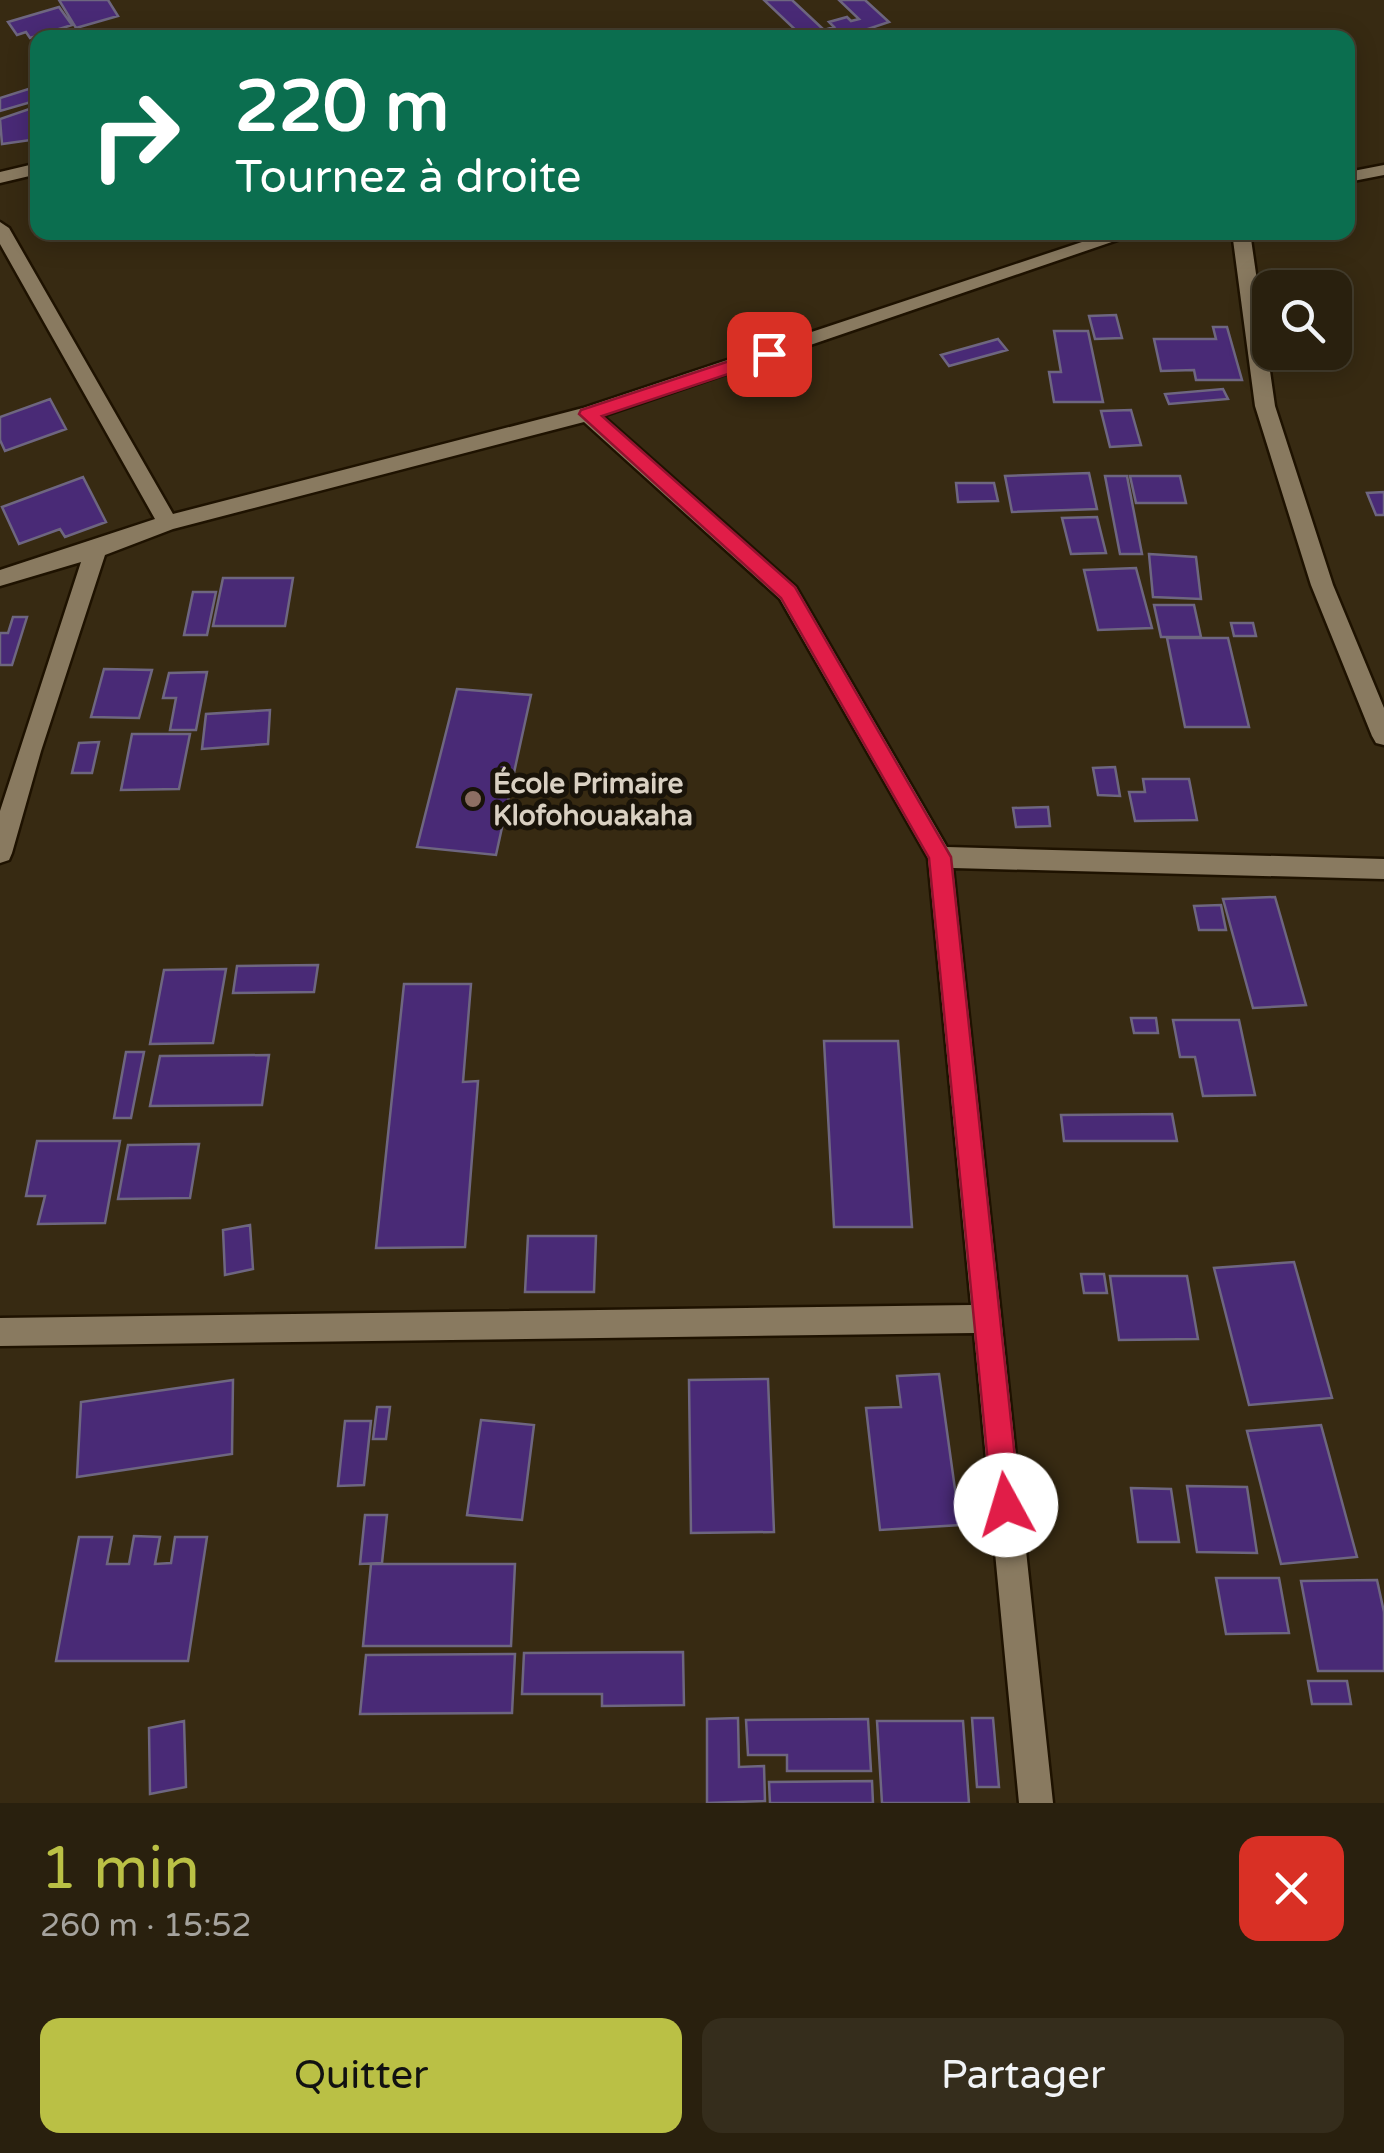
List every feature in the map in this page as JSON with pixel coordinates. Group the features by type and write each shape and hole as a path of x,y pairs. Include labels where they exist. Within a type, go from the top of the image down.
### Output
{"street":[{"path":"0,178 30,170"},
{"path":"1355,176 1384,170"},
{"path":"0,228 168,523"},
{"path":"0,578 96,550 168,523 588,414 1108,240"},
{"path":"1242,240 1265,406 1322,584 1384,736"},
{"path":"588,414 788,592 940,857 1036,1803"},
{"path":"0,853 96,550"},
{"path":"940,857 1384,870"},
{"path":"0,1332 987,1318"}],"building":[{"path":"59,0 108,0 118,16 76,28"},
{"path":"764,0 792,0 824,30 796,30"},
{"path":"839,0 865,0 889,22 865,30 824,30 834,27 829,22 847,17 851,21 859,19"},
{"path":"59,7 72,25 56,30 30,30 30,38 26,32 17,35 8,22"},
{"path":"30,89 30,102 0,111 0,98"},
{"path":"30,109 30,140 2,144 0,119"},
{"path":"1116,315 1122,338 1095,339 1089,316"},
{"path":"1213,327 1227,327 1242,380 1196,380 1194,370 1161,371 1154,339 1216,339"},
{"path":"1054,331 1088,331 1103,402 1054,402 1049,372 1061,372"},
{"path":"998,339 1007,350 949,366 941,355"},
{"path":"1223,389 1228,399 1169,404 1165,394"},
{"path":"50,399 66,429 5,451 0,440 0,417"},
{"path":"1131,410 1141,445 1110,447 1101,411"},
{"path":"1089,473 1097,509 1012,512 1005,476"},
{"path":"1105,476 1127,476 1142,554 1120,554"},
{"path":"1130,476 1180,476 1186,503 1136,503"},
{"path":"83,477 106,522 65,537 60,529 19,544 2,507"},
{"path":"956,483 994,483 998,501 958,502"},
{"path":"1384,492 1384,515 1376,515 1367,493"},
{"path":"1097,517 1106,553 1071,554 1062,518"},
{"path":"1149,554 1196,557 1201,599 1153,597"},
{"path":"1136,568 1152,628 1098,630 1084,570"},
{"path":"223,578 293,578 285,626 213,626"},
{"path":"193,592 216,592 207,635 184,635"},
{"path":"1154,605 1194,605 1201,637 1161,637"},
{"path":"13,617 27,617 12,665 0,665 0,633 8,633"},
{"path":"1231,623 1253,623 1256,636 1234,636"},
{"path":"1167,638 1228,638 1249,727 1185,727"},
{"path":"104,669 152,670 139,718 91,717"},
{"path":"207,672 196,730 170,730 176,698 163,698 169,673"},
{"path":"457,689 531,695 496,855 417,847"},
{"path":"270,710 268,744 202,749 206,714"},
{"path":"132,734 190,734 179,789 121,790"},
{"path":"99,742 92,773 72,773 79,743"},
{"path":"1115,767 1120,796 1098,795 1093,768"},
{"path":"1143,779 1189,779 1197,820 1135,821 1129,792 1145,792"},
{"path":"1048,807 1050,826 1016,827 1013,808"},
{"path":"1275,897 1306,1005 1253,1008 1223,899"},
{"path":"1221,905 1226,930 1199,930 1194,906"},
{"path":"318,965 314,992 233,993 237,966"},
{"path":"226,969 213,1043 150,1044 164,970"},
{"path":"404,984 471,984 463,1082 478,1081 465,1247 376,1248"},
{"path":"1131,1018 1156,1018 1158,1033 1134,1033"},
{"path":"1173,1020 1239,1020 1255,1095 1203,1096 1195,1057 1180,1057"},
{"path":"824,1041 898,1041 912,1227 834,1227"},
{"path":"126,1052 144,1052 131,1118 114,1118"},
{"path":"269,1055 262,1105 150,1106 160,1056"},
{"path":"1172,1114 1177,1141 1064,1141 1061,1115"},
{"path":"37,1141 120,1141 105,1223 38,1224 45,1196 26,1196"},
{"path":"199,1144 190,1198 118,1199 128,1145"},
{"path":"250,1225 253,1269 225,1275 223,1230"},
{"path":"528,1236 596,1236 594,1292 525,1292"},
{"path":"1294,1262 1332,1398 1249,1405 1214,1268"},
{"path":"1081,1274 1104,1274 1107,1293 1084,1293"},
{"path":"1110,1276 1187,1276 1198,1339 1119,1340"},
{"path":"939,1374 960,1525 880,1530 866,1408 901,1407 897,1376"},
{"path":"768,1379 774,1532 691,1533 689,1380"},
{"path":"233,1380 232,1454 77,1477 81,1402"},
{"path":"377,1407 390,1407 386,1439 373,1439"},
{"path":"481,1420 534,1425 522,1520 467,1515"},
{"path":"345,1421 371,1421 364,1485 338,1486"},
{"path":"1321,1425 1357,1557 1281,1564 1247,1431"},
{"path":"1187,1486 1247,1487 1257,1553 1197,1552"},
{"path":"1131,1488 1171,1489 1179,1542 1138,1542"},
{"path":"365,1515 387,1515 382,1563 360,1564"},
{"path":"134,1536 160,1537 155,1564 171,1563 175,1537 207,1537 188,1661 56,1661 79,1537 112,1537 107,1564 129,1564"},
{"path":"371,1564 515,1564 511,1646 363,1646"},
{"path":"1216,1578 1279,1578 1289,1633 1226,1634"},
{"path":"1377,1580 1384,1612 1384,1671 1318,1671 1301,1581"},
{"path":"683,1652 684,1705 602,1706 602,1694 522,1694 524,1653"},
{"path":"515,1654 512,1713 360,1714 366,1655"},
{"path":"1308,1681 1347,1681 1351,1704 1312,1704"},
{"path":"738,1718 739,1767 764,1766 765,1801 707,1803 707,1719"},
{"path":"972,1718 993,1718 999,1787 977,1787"},
{"path":"868,1719 871,1771 787,1771 787,1755 748,1755 746,1720"},
{"path":"184,1721 186,1787 150,1794 149,1728"},
{"path":"877,1721 963,1721 969,1803 882,1803"},
{"path":"872,1781 873,1803 770,1803 769,1782"}],"place":[{"name":"École Primaire Klofohouakaha","path":"473,799"}],"route":[{"path":"769,354 588,414 788,592 940,857 1006,1505"}]}
